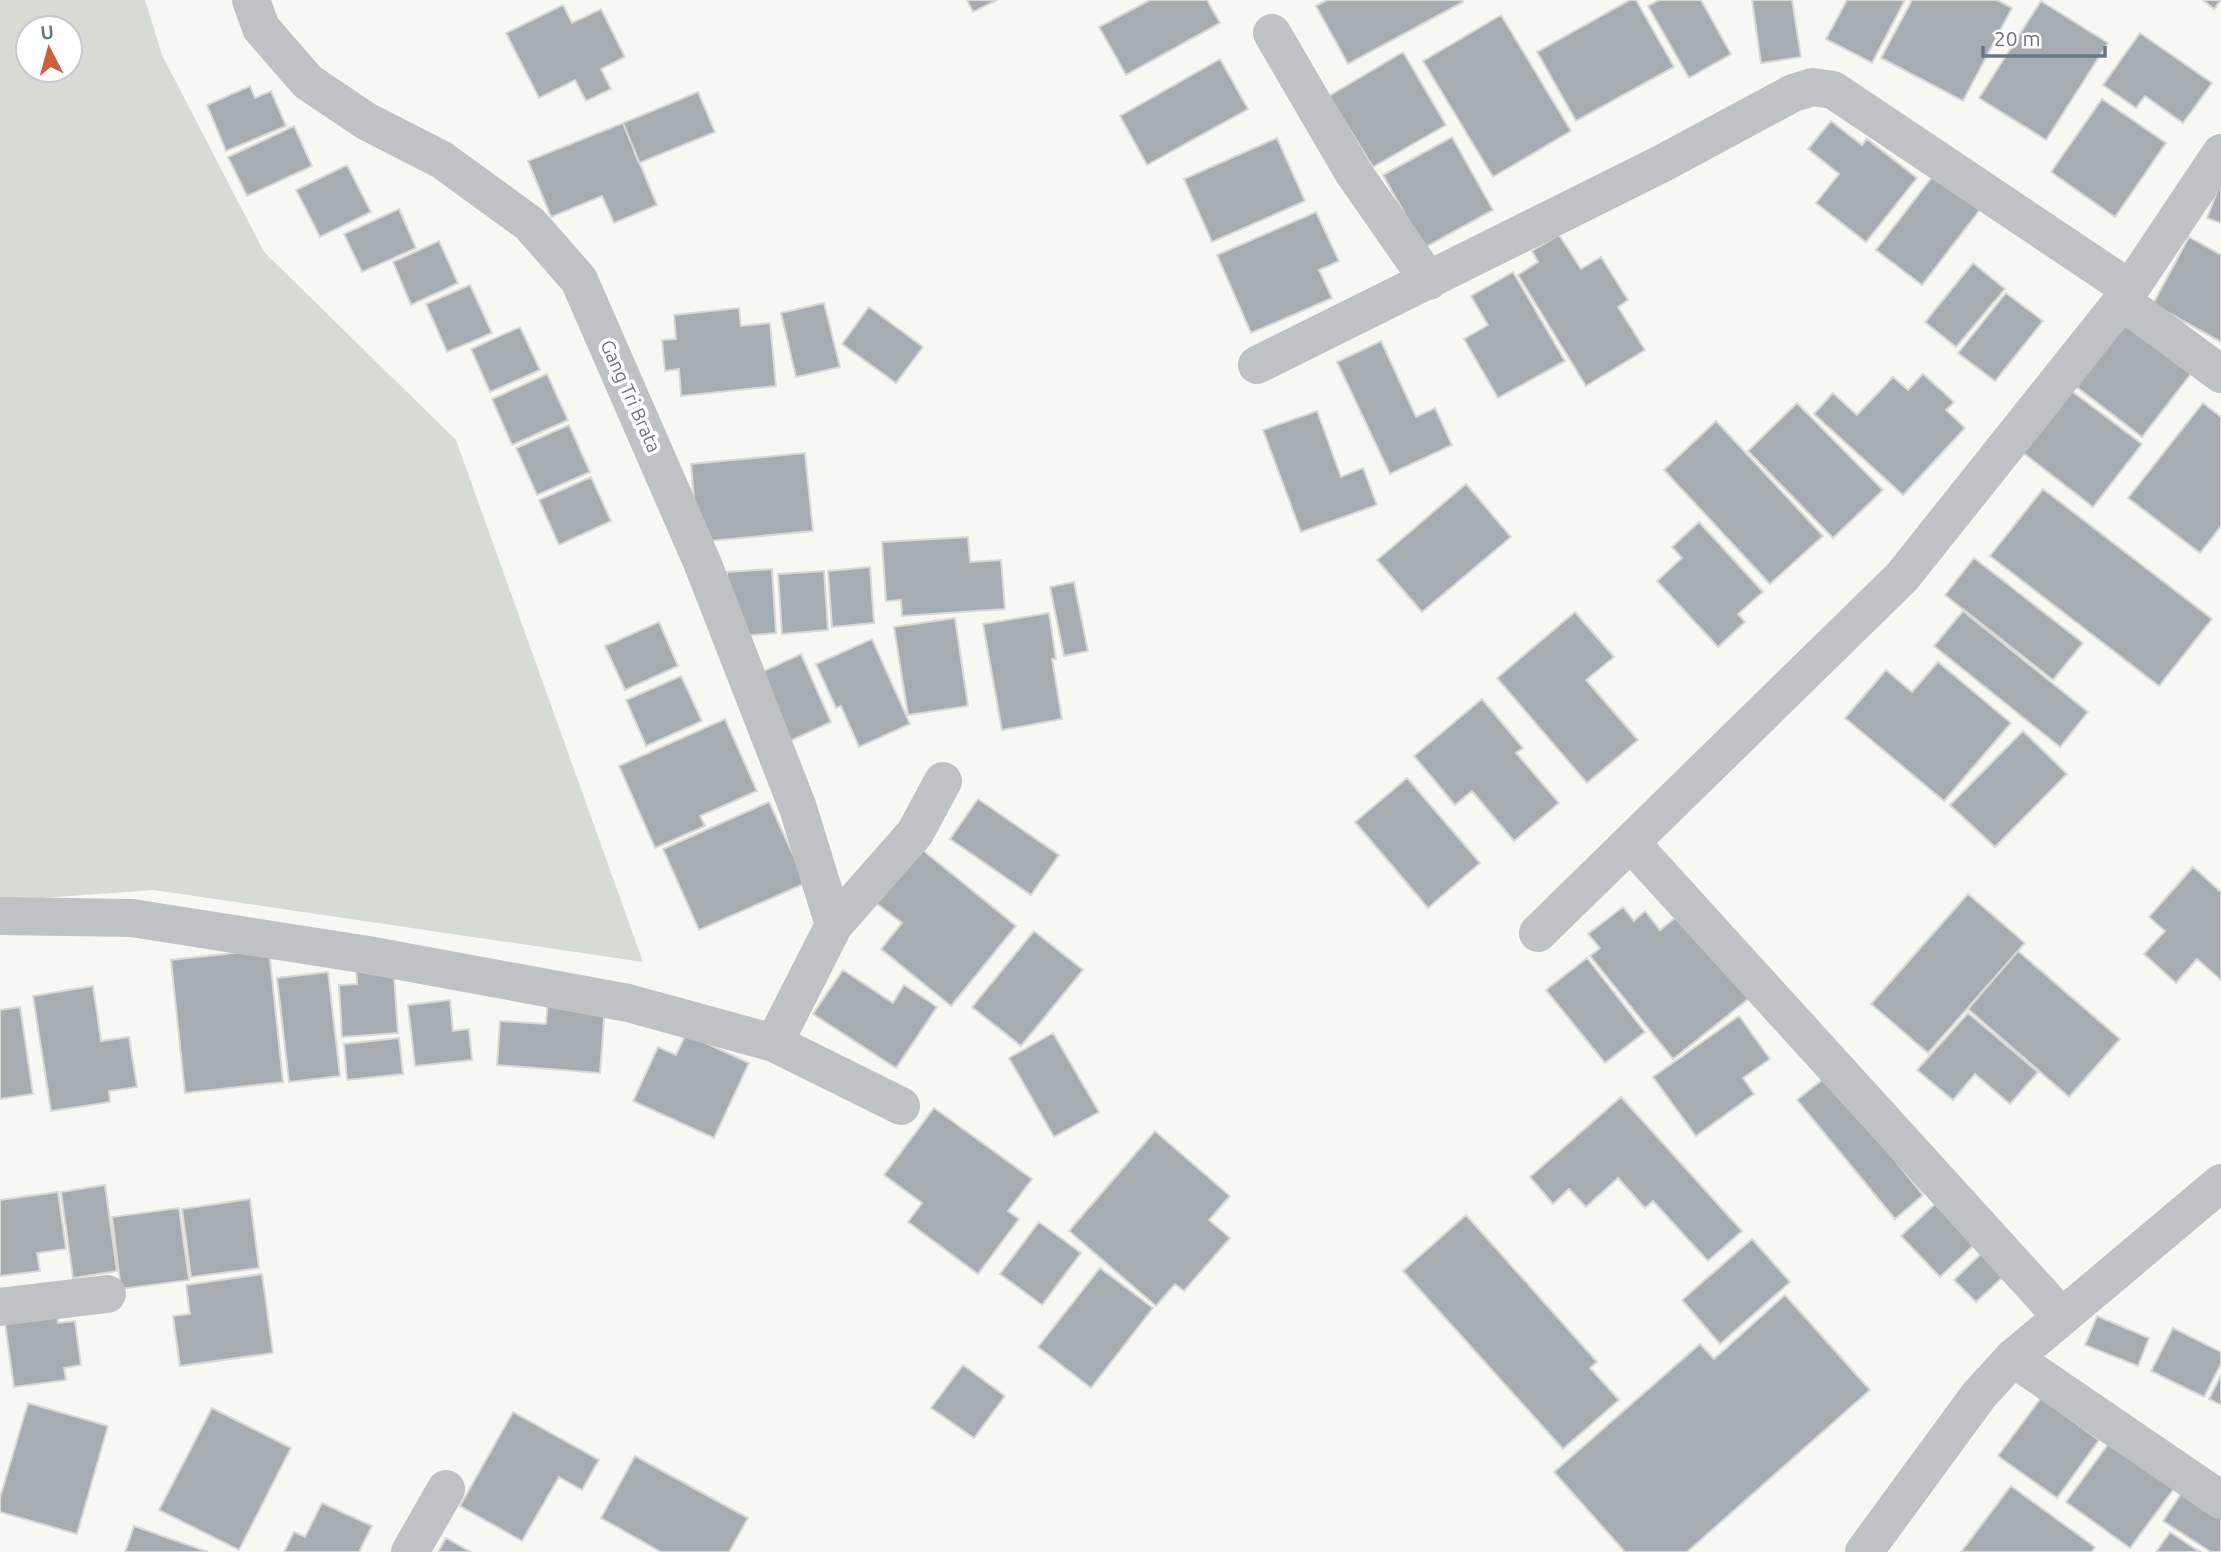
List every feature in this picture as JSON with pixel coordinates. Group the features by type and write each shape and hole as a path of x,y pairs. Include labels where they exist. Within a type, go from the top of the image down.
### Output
{"street":[{"name":"Gang Tri Brata","path":"251,0 261,28 308,82 366,121 442,160 530,224 579,280 702,562 798,808 834,925"},
{"path":"1272,33 1353,172 1429,281"},
{"path":"1257,365 1663,163 1793,93 1813,87 1833,90 2126,295 2221,374"},
{"path":"1538,933 1902,577 2126,295 2221,153"},
{"path":"774,1043 834,925 915,832 943,781"},
{"path":"1631,843 2061,1316"},
{"path":"0,916 132,918 368,955 628,1003 774,1043 901,1106"},
{"path":"1864,1552 1979,1395 2013,1358 2221,1183"},
{"path":"0,1307 107,1294"},
{"path":"2013,1358 2221,1500"},
{"path":"410,1552 446,1489"}],"shaded area":[{"path":"0,0 145,0 162,55 264,252 456,440 643,962 154,890 0,901"}],"building":[{"path":"967,0 997,0 973,12"},
{"path":"1150,0 1207,0 1220,23 1126,75 1099,27"},
{"path":"1327,0 1463,2 1348,64 1316,6"},
{"path":"1630,0 1636,0 1674,67 1576,121 1537,52"},
{"path":"1659,0 1701,0 1731,54 1689,78 1648,6"},
{"path":"1752,0 1792,0 1801,57 1761,63"},
{"path":"1847,0 1905,0 1872,63 1826,39"},
{"path":"1912,0 1997,0 2012,8 1963,101 1881,58"},
{"path":"2203,0 2221,0 2214,9"},
{"path":"2041,1 2108,43 2046,140 1979,98"},
{"path":"563,5 572,23 601,9 625,57 601,69 611,89 586,101 575,80 539,98 506,33"},
{"path":"1501,15 1571,131 1493,177 1423,61"},
{"path":"2140,33 2212,83 2183,123 2145,96 2136,108 2103,85"},
{"path":"1403,52 1446,125 1373,167 1329,96"},
{"path":"1220,59 1248,109 1147,165 1120,116"},
{"path":"250,86 255,98 271,91 286,126 226,151 207,105"},
{"path":"698,92 715,132 639,163 623,123"},
{"path":"2102,99 2166,143 2115,217 2051,172"},
{"path":"1831,121 1862,145 1867,139 1917,178 1866,242 1816,203 1839,174 1808,149"},
{"path":"623,123 657,205 614,223 602,196 551,217 528,161"},
{"path":"294,126 312,166 247,196 228,157"},
{"path":"1452,137 1493,210 1424,248 1383,175"},
{"path":"1277,138 1305,201 1212,242 1184,179"},
{"path":"347,165 371,212 320,237 296,190"},
{"path":"1936,172 1982,207 1922,285 1876,250"},
{"path":"2221,182 2221,223 2207,218"},
{"path":"399,209 416,248 362,272 344,234"},
{"path":"1316,212 1339,261 1319,270 1332,298 1251,333 1217,255"},
{"path":"1559,235 1581,269 1601,257 1628,300 1618,307 1645,350 1586,386 1518,275 1538,262 1532,251"},
{"path":"2189,237 2221,255 2221,342 2153,304"},
{"path":"439,241 458,283 411,305 393,262"},
{"path":"1973,263 2005,289 1956,347 1925,322"},
{"path":"1513,272 1565,361 1498,398 1464,339 1488,325 1471,296"},
{"path":"470,285 492,333 447,352 426,304"},
{"path":"2006,293 2043,321 1995,381 1958,353"},
{"path":"824,303 840,367 796,377 781,313"},
{"path":"869,307 923,347 896,383 842,344"},
{"path":"739,308 741,326 770,323 776,386 681,396 679,369 665,371 662,340 676,339 674,315"},
{"path":"2124,310 2197,366 2142,437 2069,381"},
{"path":"520,327 540,370 490,392 471,349"},
{"path":"1381,341 1416,417 1435,408 1452,445 1390,474 1337,362"},
{"path":"547,374 568,420 512,445 492,399"},
{"path":"1923,374 1954,402 1946,410 1965,428 1903,495 1814,414 1833,393 1857,415 1893,377 1908,390"},
{"path":"2065,386 2142,444 2093,507 2017,448"},
{"path":"1797,403 1883,490 1833,538 1748,451"},
{"path":"2203,403 2221,417 2221,526 2200,553 2128,498"},
{"path":"1317,411 1341,477 1363,468 1377,505 1301,532 1263,430"},
{"path":"1716,421 1823,536 1770,584 1664,470"},
{"path":"569,425 590,472 537,495 516,448"},
{"path":"805,453 813,531 698,542 691,464"},
{"path":"591,477 611,521 559,545 539,500"},
{"path":"1466,484 1511,537 1422,612 1377,560"},
{"path":"2043,489 2212,619 2159,686 1990,556"},
{"path":"1699,522 1763,592 1738,614 1745,622 1718,647 1657,581 1682,558 1672,547"},
{"path":"968,537 970,562 1001,560 1005,609 902,616 901,600 886,601 882,542"},
{"path":"1974,558 2083,643 2053,680 1945,595"},
{"path":"870,567 874,623 832,627 828,571"},
{"path":"772,569 776,633 731,637 727,572"},
{"path":"824,571 828,630 782,634 778,574"},
{"path":"1074,582 1088,651 1064,656 1050,587"},
{"path":"1963,611 2088,712 2060,747 1934,646"},
{"path":"1575,612 1614,657 1586,680 1638,740 1587,783 1497,678"},
{"path":"1049,613 1056,659 1052,659 1062,719 1002,730 983,624"},
{"path":"955,618 968,706 908,715 894,627"},
{"path":"659,622 678,666 625,690 605,646"},
{"path":"872,639 910,724 859,747 841,706 836,708 816,664"},
{"path":"801,654 831,722 786,743 755,675"},
{"path":"1938,662 2011,723 1944,801 1845,718 1886,670 1912,692"},
{"path":"681,676 702,721 646,746 626,700"},
{"path":"1482,699 1523,748 1516,753 1559,803 1514,841 1472,791 1455,805 1414,756"},
{"path":"725,719 757,791 700,816 705,826 655,848 619,766"},
{"path":"2023,731 2067,774 1995,847 1950,805"},
{"path":"1407,778 1480,863 1428,908 1355,822"},
{"path":"978,799 1059,855 1031,895 950,839"},
{"path":"769,802 806,883 699,930 663,849"},
{"path":"920,848 1016,926 951,1006 881,949 902,923 876,903"},
{"path":"2193,867 2221,892 2221,980 2197,959 2176,983 2144,954 2165,931 2149,917"},
{"path":"1968,894 2025,943 1928,1053 1871,1004"},
{"path":"1623,907 1634,921 1645,911 1660,930 1684,911 1752,996 1673,1059 1590,956 1600,948 1588,934"},
{"path":"1034,931 1083,970 1021,1046 972,1007"},
{"path":"269,949 283,1082 185,1093 171,960"},
{"path":"2018,951 2120,1039 2069,1097 1968,1009"},
{"path":"1587,958 1645,1032 1605,1063 1546,990"},
{"path":"393,962 398,1033 342,1037 339,985 357,984 356,965"},
{"path":"843,970 893,1003 904,985 937,1007 896,1068 813,1014"},
{"path":"328,972 340,1076 289,1082 277,978"},
{"path":"93,986 101,1041 129,1037 137,1087 109,1091 110,1102 51,1111 33,996"},
{"path":"450,1000 453,1031 469,1029 472,1060 415,1066 408,1005"},
{"path":"548,1001 605,1005 600,1073 497,1065 500,1021 546,1024"},
{"path":"20,1007 33,1094 0,1099 0,1010"},
{"path":"1968,1013 2038,1072 2010,1104 1975,1074 1953,1100 1917,1070"},
{"path":"1739,1016 1770,1059 1743,1078 1754,1094 1696,1136 1653,1077"},
{"path":"1053,1033 1099,1112 1054,1137 1009,1058"},
{"path":"686,1034 749,1063 714,1138 633,1101 658,1047 676,1055"},
{"path":"399,1038 403,1074 347,1080 344,1044"},
{"path":"1827,1076 1923,1195 1895,1219 1797,1100"},
{"path":"1621,1097 1742,1231 1708,1261 1653,1201 1645,1208 1618,1178 1586,1207 1569,1189 1553,1204 1530,1177"},
{"path":"934,1108 1032,1179 1008,1211 1019,1219 978,1274 908,1222 922,1203 884,1175"},
{"path":"1155,1131 1230,1196 1209,1220 1230,1238 1184,1291 1175,1284 1156,1306 1069,1231"},
{"path":"105,1185 117,1271 73,1278 61,1192"},
{"path":"58,1192 66,1249 37,1253 40,1271 0,1276 0,1200"},
{"path":"250,1199 259,1268 191,1277 182,1209"},
{"path":"1937,1202 1976,1243 1940,1277 1901,1236"},
{"path":"179,1208 189,1280 121,1289 112,1217"},
{"path":"1466,1215 1597,1362 1590,1368 1619,1400 1563,1449 1403,1271"},
{"path":"1039,1222 1081,1253 1042,1305 1000,1274"},
{"path":"1752,1239 1790,1282 1720,1344 1682,1300"},
{"path":"1986,1249 2008,1272 1976,1302 1954,1280"},
{"path":"1100,1268 1153,1308 1091,1388 1038,1347"},
{"path":"262,1274 273,1353 180,1366 173,1316 190,1314 186,1285"},
{"path":"1785,1295 1870,1390 1687,1552 1625,1552 1554,1472 1700,1344 1714,1359"},
{"path":"56,1309 58,1323 75,1321 81,1365 64,1368 66,1380 14,1387 4,1316"},
{"path":"2097,1316 2149,1338 2138,1366 2085,1345"},
{"path":"2173,1328 2221,1352 2221,1364 2204,1397 2151,1371"},
{"path":"963,1365 1005,1396 974,1438 931,1408"},
{"path":"2221,1375 2221,1405 2209,1399"},
{"path":"2041,1398 2099,1440 2057,1498 1998,1456"},
{"path":"28,1403 108,1426 77,1534 0,1512 0,1498"},
{"path":"212,1408 291,1448 239,1550 159,1510"},
{"path":"513,1412 599,1460 582,1490 559,1477 522,1541 460,1506"},
{"path":"2112,1439 2176,1486 2130,1548 2066,1502"},
{"path":"635,1456 748,1518 729,1552 661,1552 601,1518"},
{"path":"2187,1485 2221,1507 2221,1552 2211,1552 2163,1521"},
{"path":"2011,1486 2095,1547 2092,1552 1961,1552"},
{"path":"322,1503 372,1526 359,1552 284,1552 294,1532 305,1537"},
{"path":"134,1526 208,1552 125,1552"},
{"path":"2170,1532 2200,1552 2156,1552"},
{"path":"446,1538 471,1552 438,1552"}]}
